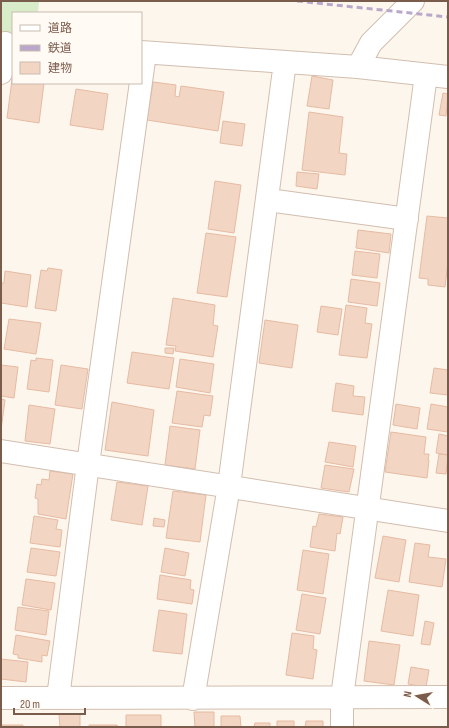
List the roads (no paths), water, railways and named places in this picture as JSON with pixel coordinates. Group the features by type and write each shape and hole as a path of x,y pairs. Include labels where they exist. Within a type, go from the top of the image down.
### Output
{"street":[{"path":"358,67 371,43 413,1"},
{"path":"1,74 6,43"},
{"path":"143,53 358,67 448,77"},
{"path":"193,699 229,486 268,200 285,62"},
{"path":"342,727 342,697 426,75"},
{"path":"58,698 139,84"},
{"path":"268,200 407,219"},
{"path":"1,451 448,521"},
{"path":"1,698 193,699 448,697"}],"railway":[{"path":"297,1 448,17"}]}
